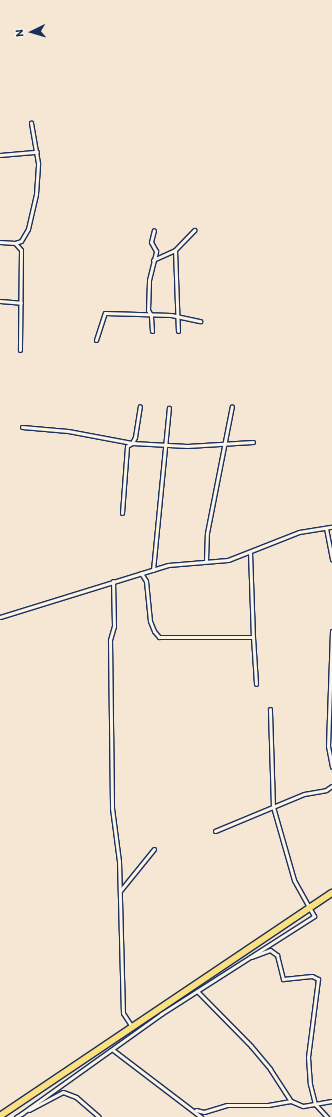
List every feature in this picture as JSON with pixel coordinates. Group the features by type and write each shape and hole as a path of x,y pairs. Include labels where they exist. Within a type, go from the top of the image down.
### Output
{"highway":[{"path":"0,1116 332,893"}],"street":[{"path":"0,242 15,243 21,241 28,229 35,200 38,175 37,152 31,123"},
{"path":"0,155 37,152"},
{"path":"152,331 151,315 148,310 153,260 156,251 151,242 154,230"},
{"path":"153,260 175,250 194,230"},
{"path":"15,243 21,250 22,264 20,350"},
{"path":"175,250 179,316 178,331"},
{"path":"0,301 21,303"},
{"path":"96,340 105,313 179,316 200,321"},
{"path":"122,512 127,451 135,437 140,406"},
{"path":"206,560 208,533 232,406"},
{"path":"153,570 164,444 169,408"},
{"path":"22,427 68,431 132,443 187,446 253,442"},
{"path":"0,617 141,573 206,560 228,560 299,532 332,527"},
{"path":"326,528 332,559"},
{"path":"250,552 256,684"},
{"path":"141,573 146,581 150,621 154,631 159,637 253,637"},
{"path":"113,581 114,626 110,640 112,808 120,891 123,1013 132,1027"},
{"path":"332,631 328,746 332,767"},
{"path":"21,1114 197,991 314,916 294,880 273,807 270,709"},
{"path":"215,832 304,794 326,790 332,786"},
{"path":"120,891 154,849"},
{"path":"247,958 270,950 277,955 283,979 312,976 318,979 308,1057 310,1084 315,1104 327,1117"},
{"path":"197,991 261,1057 291,1101"},
{"path":"113,1050 195,1110 201,1117"},
{"path":"16,1117 63,1092 76,1096 99,1117"},
{"path":"195,1110 204,1112 227,1105 268,1105 291,1101 303,1106 332,1101"}]}
